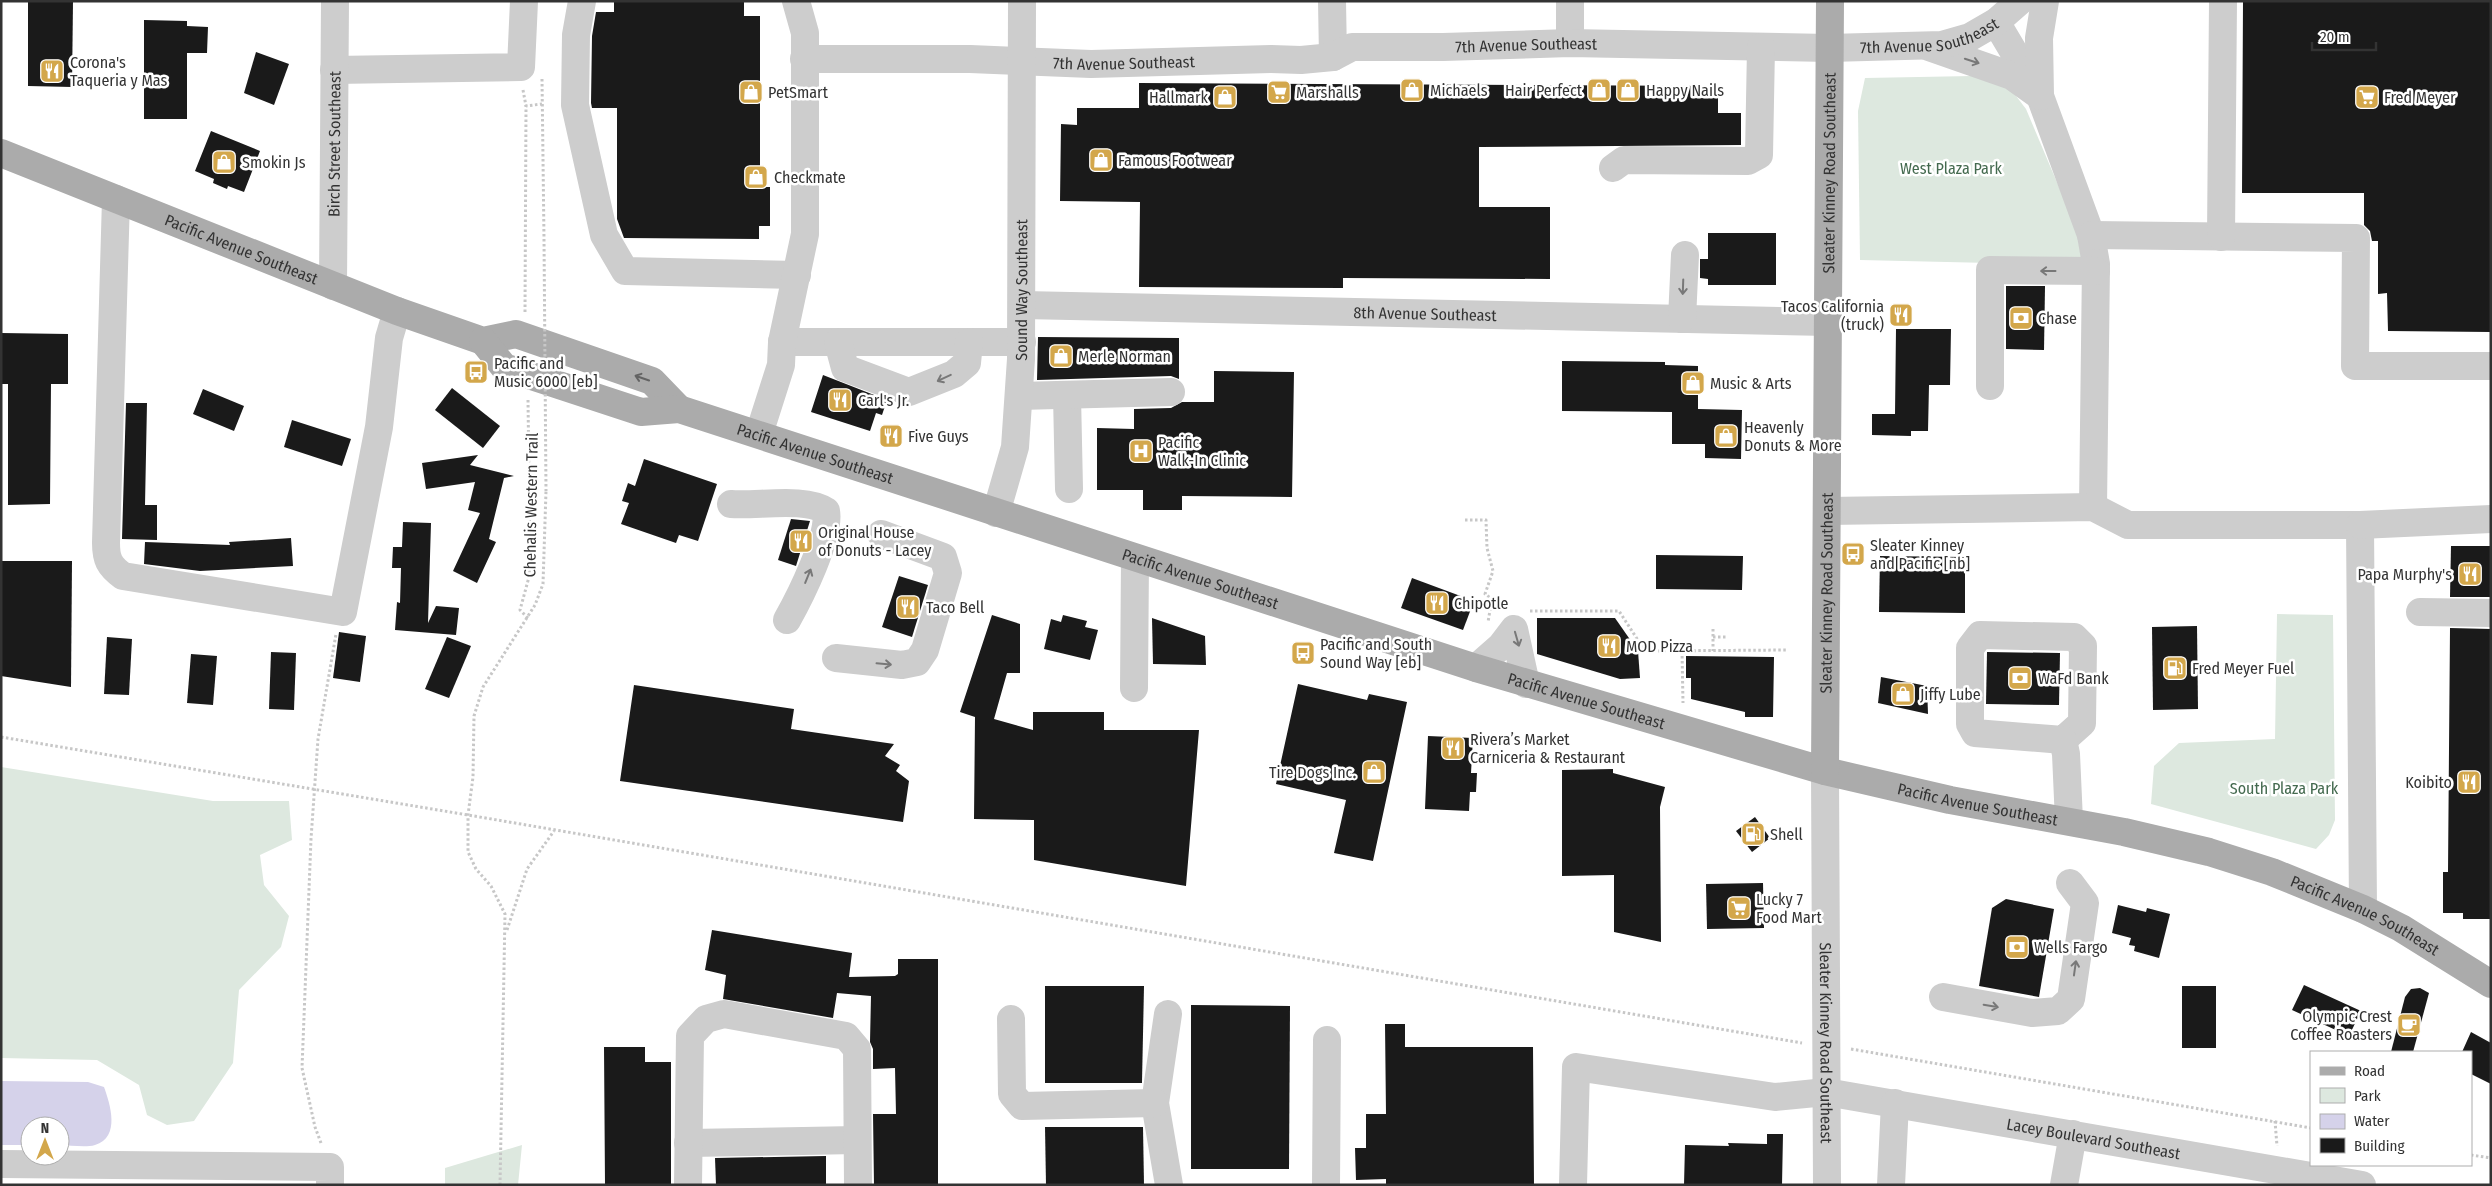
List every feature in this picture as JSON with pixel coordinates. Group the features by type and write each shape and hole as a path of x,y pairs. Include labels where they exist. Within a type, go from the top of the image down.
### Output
{"main road":[{"name":"Sleater Kinney Road Southeast","path":"1825,771 1830,1"},
{"name":"Pacific Avenue Southeast","path":"1,153 397,311 483,341 516,334 652,381 679,409 1135,559 1526,684 1825,771 1950,800 2068,821 2209,852 2272,872 2363,909 2401,928 2491,984"}],"street":[{"name":"Birch Street Southeast","path":"334,286 335,1"},
{"path":"334,70 521,68 524,1"},
{"path":"582,1 576,35 575,105 604,234 625,271 797,275"},
{"path":"759,434 781,365 782,342 805,234 805,33 796,1"},
{"name":"Sound Way Southeast","path":"996,513 1016,447 1022,342 1022,1"},
{"path":"1332,1 1333,57"},
{"path":"1570,1 1570,43"},
{"name":"7th Avenue Southeast","path":"804,59 970,59 1091,64 1301,60 1333,57 1352,47 1443,47 1570,43 1829,48 1942,46 1970,37 1996,22 2020,1"},
{"path":"2040,96 2039,38 2045,1"},
{"path":"2221,237 2223,1"},
{"path":"1996,22 2040,96 2091,235 2096,271 2092,507"},
{"path":"1613,168 1624,160 1748,162 1759,155 1760,46"},
{"path":"1926,46 2012,76 2040,96"},
{"path":"116,199 106,559 112,569 123,576 343,612 379,427 389,338 397,311"},
{"path":"2091,235 2356,238 2355,366 2491,366"},
{"path":"1682,319 1685,255"},
{"path":"1990,386 1990,270 2096,271"},
{"name":"8th Avenue Southeast","path":"1023,305 1828,322"},
{"path":"782,342 1022,342"},
{"path":"838,342 846,368 909,392 954,374 967,363 969,342"},
{"path":"1019,396 1171,392"},
{"path":"1067,394 1069,489"},
{"path":"731,504 753,506 807,503 819,506 826,511 826,528 799,598 788,620"},
{"path":"1827,511 2092,507 2128,525 2360,526 2491,519"},
{"path":"2360,526 2363,909"},
{"path":"836,658 902,665 917,662 925,650 948,573 947,564 943,557 881,534"},
{"path":"1134,688 1135,559"},
{"path":"2420,612 2491,612"},
{"path":"1476,668 1501,646 1514,629 1526,684"},
{"path":"2068,821 2066,754 2072,731 2083,646 2074,637 1980,635 1970,648 1970,724 1975,733 2072,731"},
{"name":"Sleater Kinney Road Southeast","path":"1825,771 1827,1185"},
{"path":"1943,997 2032,1013 2058,1011 2071,999 2085,903 2070,884"},
{"path":"688,1185 690,1036 706,1019 724,1014 846,1036 857,1050 858,1185"},
{"path":"1168,1014 1155,1103 1169,1185"},
{"path":"1011,1019 1012,1094 1022,1106 1155,1103"},
{"path":"1326,1185 1327,1040"},
{"name":"Lacey Boulevard Southeast","path":"1573,1185 1576,1067 1775,1097 1826,1092 2073,1134 2251,1175 2362,1185"},
{"path":"1891,1185 1895,1103"},
{"path":"2064,1185 2073,1134"},
{"path":"688,1143 857,1140"},
{"path":"1,1164 330,1176"}],"path":[{"name":"Chehalis Western Trail","path":"505,934 505,914 491,886 476,869 468,852 468,815 473,777 474,716 483,687 528,618 542,584 546,491 542,76"},
{"path":"523,98 526,106 525,320"},
{"path":"526,106 542,104"},
{"path":"528,392 530,560 529,577 520,610 528,618"},
{"path":"1465,520 1486,520 1487,548 1493,570 1485,594 1492,598 1491,612"},
{"path":"1529,611 1619,611 1645,651 1787,650"},
{"path":"330,1176 315,1127 302,1068 318,739 337,628 343,612"},
{"path":"1713,629 1713,651"},
{"path":"1713,637 1726,637"},
{"path":"1682,651 1683,709"},
{"path":"1,737 1763,1037 1826,1045 2310,1128"},
{"path":"500,1185 505,934 527,869 554,831"},
{"path":"2275,1122 2278,1152"},
{"path":"2472,1155 2491,1158"}],"green space":[{"name":"West Plaza Park","path":"1972,76 2010,88 2026,109 2075,225 2085,255 2081,265 1860,260 1858,111 1865,78"},
{"name":"South Plaza Park","path":"2277,614 2333,615 2335,820 2329,835 2316,849 2151,804 2154,766 2179,743 2275,739"},
{"path":"1,767 213,801 289,801 292,840 260,855 264,885 289,916 281,947 239,990 233,1063 194,1121 167,1125 147,1115 139,1085 97,1060 1,1058"},
{"path":"522,1145 518,1185 445,1185 445,1168"}],"water":[{"path":"1,1081 88,1082 104,1087 111,1111 111,1128 103,1141 91,1146 70,1145 70,1116 20,1116 20,1145 1,1145"}],"building":[{"path":"28,1 73,1 72,87 28,86"},
{"path":"614,1 744,1 744,16 760,16 760,187 770,187 770,226 759,226 759,239 624,238 617,219 617,108 592,108 591,103 592,36 596,12 614,12"},
{"name":"Fred Meyer","path":"2243,1 2491,1 2491,332 2388,331 2387,293 2378,294 2378,241 2372,241 2370,231 2364,225 2364,193 2242,193"},
{"path":"144,20 187,21 187,26 208,27 207,53 187,53 187,119 144,119"},
{"path":"256,52 289,64 274,105 244,93"},
{"path":"1139,83 1718,86 1718,113 1741,113 1741,145 1479,147 1479,207 1550,207 1550,279 1343,278 1343,288 1139,287 1140,202 1060,201 1061,124 1077,125 1077,108 1139,108"},
{"path":"211,131 260,151 244,192 228,186 227,189 213,183 214,179 195,171"},
{"path":"1708,233 1776,233 1776,285 1708,285 1708,279 1700,278 1700,259 1708,259"},
{"name":"Chase","path":"2006,286 2045,286 2044,350 2006,349"},
{"path":"1896,329 1951,329 1950,385 1929,385 1928,431 1911,431 1911,436 1872,435 1872,414 1895,414"},
{"path":"1,333 68,334 68,384 51,384 50,504 8,505 8,384 1,384"},
{"path":"1038,337 1179,338 1179,379 1171,376 1037,380"},
{"path":"1562,361 1665,362 1665,365 1698,366 1698,409 1742,410 1741,459 1705,458 1705,444 1672,444 1672,412 1562,411"},
{"path":"1214,371 1294,372 1292,497 1182,496 1182,510 1143,510 1143,490 1097,490 1097,428 1134,429 1134,409 1171,408 1182,402 1214,402"},
{"path":"823,375 887,400 882,415 876,413 870,431 811,412"},
{"path":"452,388 500,426 483,448 435,410"},
{"path":"203,389 244,406 234,431 193,414"},
{"path":"126,403 147,403 145,505 157,505 157,540 122,539"},
{"path":"292,420 351,439 342,466 284,447"},
{"path":"478,455 470,465 514,476 504,478 489,539 496,542 477,583 453,571 480,513 468,510 475,482 426,489 422,463"},
{"path":"644,459 717,484 698,541 679,535 676,543 621,524 629,503 622,501 628,483 635,486"},
{"path":"791,519 810,521 796,566 778,560"},
{"path":"403,522 431,523 428,623 436,606 459,608 456,635 395,630 397,602 400,603 401,568 392,568 393,547 402,547"},
{"path":"291,538 293,566 200,571 144,564 145,542 230,545 229,542"},
{"path":"2451,546 2491,546 2491,597 2450,597"},
{"path":"1656,555 1743,556 1742,590 1656,589"},
{"path":"1880,556 1965,557 1965,613 1879,612"},
{"path":"1,561 72,561 71,687 1,676"},
{"name":"Taco Bell","path":"899,576 928,585 912,637 882,627"},
{"path":"1412,578 1474,601 1463,630 1401,608"},
{"path":"992,615 1020,624 1020,673 1007,673 994,719 1033,730 1033,712 1104,712 1104,730 1199,730 1186,886 1034,860 1034,820 974,819 975,717 960,712"},
{"path":"1063,615 1087,621 1085,627 1098,630 1090,660 1044,649 1051,619 1061,622"},
{"path":"1152,618 1205,636 1206,665 1153,664"},
{"path":"1537,618 1615,618 1638,651 1640,678 1620,679 1537,654"},
{"name":"Fred Meyer Fuel","path":"2197,626 2198,709 2153,710 2152,627"},
{"path":"2450,628 2491,629 2491,919 2463,919 2463,913 2443,913 2443,872 2448,872"},
{"path":"339,632 366,636 360,682 333,678"},
{"path":"107,637 132,639 129,695 104,694"},
{"path":"447,637 471,646 449,698 425,689"},
{"path":"271,652 296,653 294,710 269,709"},
{"name":"WaFd Bank","path":"1987,652 2060,653 2059,705 1986,704"},
{"path":"191,654 217,656 213,705 187,703"},
{"path":"1686,656 1774,657 1773,717 1745,717 1745,712 1691,699 1691,678 1686,678"},
{"name":"Jiffy Lube","path":"1881,677 1927,686 1928,714 1878,703"},
{"path":"1298,684 1367,700 1369,694 1407,702 1373,861 1334,853 1346,800 1276,784"},
{"path":"634,685 794,709 791,729 894,744 885,756 900,765 896,771 909,781 903,822 620,781"},
{"path":"1428,736 1473,738 1471,773 1477,773 1476,792 1470,792 1469,811 1425,809"},
{"path":"1613,769 1613,773 1665,787 1660,807 1661,942 1614,932 1614,875 1562,876 1562,770"},
{"name":"Shell","path":"1755,817 1770,838 1752,852 1736,831"},
{"path":"1763,883 1764,928 1707,929 1706,884"},
{"name":"Wells Fargo","path":"2006,899 2054,909 2039,997 1979,986 1992,908"},
{"path":"2118,905 2146,912 2147,908 2170,914 2159,958 2134,951 2135,946 2129,945 2131,938 2112,933"},
{"path":"712,930 852,953 849,977 895,976 898,974 898,959 938,959 938,1185 874,1185 873,1114 896,1114 895,1068 873,1069 873,1049 870,1042 871,996 837,993 833,1018 723,999 726,975 705,970"},
{"path":"2304,985 2361,1011 2349,1036 2292,1010"},
{"path":"1045,986 1144,986 1142,1083 1045,1083"},
{"path":"2182,986 2216,986 2216,1048 2182,1048"},
{"name":"Olympic Crest Coffee Roasters","path":"2420,988 2429,993 2413,1051 2391,1051 2405,997 2411,989"},
{"path":"1191,1005 1290,1006 1289,1169 1191,1169"},
{"path":"1385,1024 1405,1024 1405,1047 1533,1047 1534,1185 1386,1185 1386,1179 1356,1180 1355,1148 1366,1148 1366,1114 1386,1114"},
{"path":"2471,1032 2491,1043 2491,1084 2472,1074 2472,1051 2462,1051"},
{"path":"604,1047 645,1047 645,1062 671,1062 671,1185 605,1185"},
{"path":"1045,1127 1143,1127 1144,1185 1046,1185"},
{"path":"1767,1134 1783,1134 1782,1185 1684,1185 1685,1145 1729,1146 1728,1143 1767,1144"},
{"path":"826,1156 826,1185 716,1185 715,1158"}],"place":[{"name":"Corona's Taqueria y Mas","path":"52,71"},
{"name":"Michaels","path":"1412,90"},
{"name":"Hair Perfect","path":"1599,90"},
{"name":"Happy Nails","path":"1628,90"},
{"name":"PetSmart","path":"751,92"},
{"name":"Marshalls","path":"1279,92"},
{"name":"Hallmark","path":"1225,97"},
{"name":"Fred Meyer","path":"2367,97"},
{"name":"Famous Footwear","path":"1101,160"},
{"name":"Smokin Js","path":"224,162"},
{"name":"Checkmate","path":"756,177"},
{"name":"Tacos California (truck)","path":"1901,315"},
{"name":"Chase","path":"2021,318"},
{"name":"Merle Norman","path":"1061,356"},
{"name":"Pacific and Music 6000 [eb]","path":"476,372"},
{"name":"Music & Arts","path":"1693,383"},
{"name":"Carl's Jr.","path":"840,400"},
{"name":"Five Guys","path":"891,436"},
{"name":"Heavenly Donuts & More","path":"1726,436"},
{"name":"Pacific Walk-In Clinic","path":"1141,451"},
{"name":"Original House of Donuts - Lacey","path":"801,541"},
{"name":"Sleater Kinney and Pacific [nb]","path":"1853,554"},
{"name":"Papa Murphy's","path":"2470,574"},
{"name":"Chipotle","path":"1437,603"},
{"name":"Taco Bell","path":"908,607"},
{"name":"MOD Pizza","path":"1609,646"},
{"name":"Pacific and South Sound Way [eb]","path":"1303,653"},
{"name":"Fred Meyer Fuel","path":"2175,668"},
{"name":"WaFd Bank","path":"2020,678"},
{"name":"Jiffy Lube","path":"1903,694"},
{"name":"Rivera’s Market Carniceria & Restaurant","path":"1453,748"},
{"name":"Tire Dogs Inc.","path":"1374,772"},
{"name":"Koibito","path":"2469,782"},
{"name":"Shell","path":"1753,834"},
{"name":"Lucky 7 Food Mart","path":"1739,908"},
{"name":"Wells Fargo","path":"2017,947"},
{"name":"Olympic Crest Coffee Roasters","path":"2409,1025"}]}
